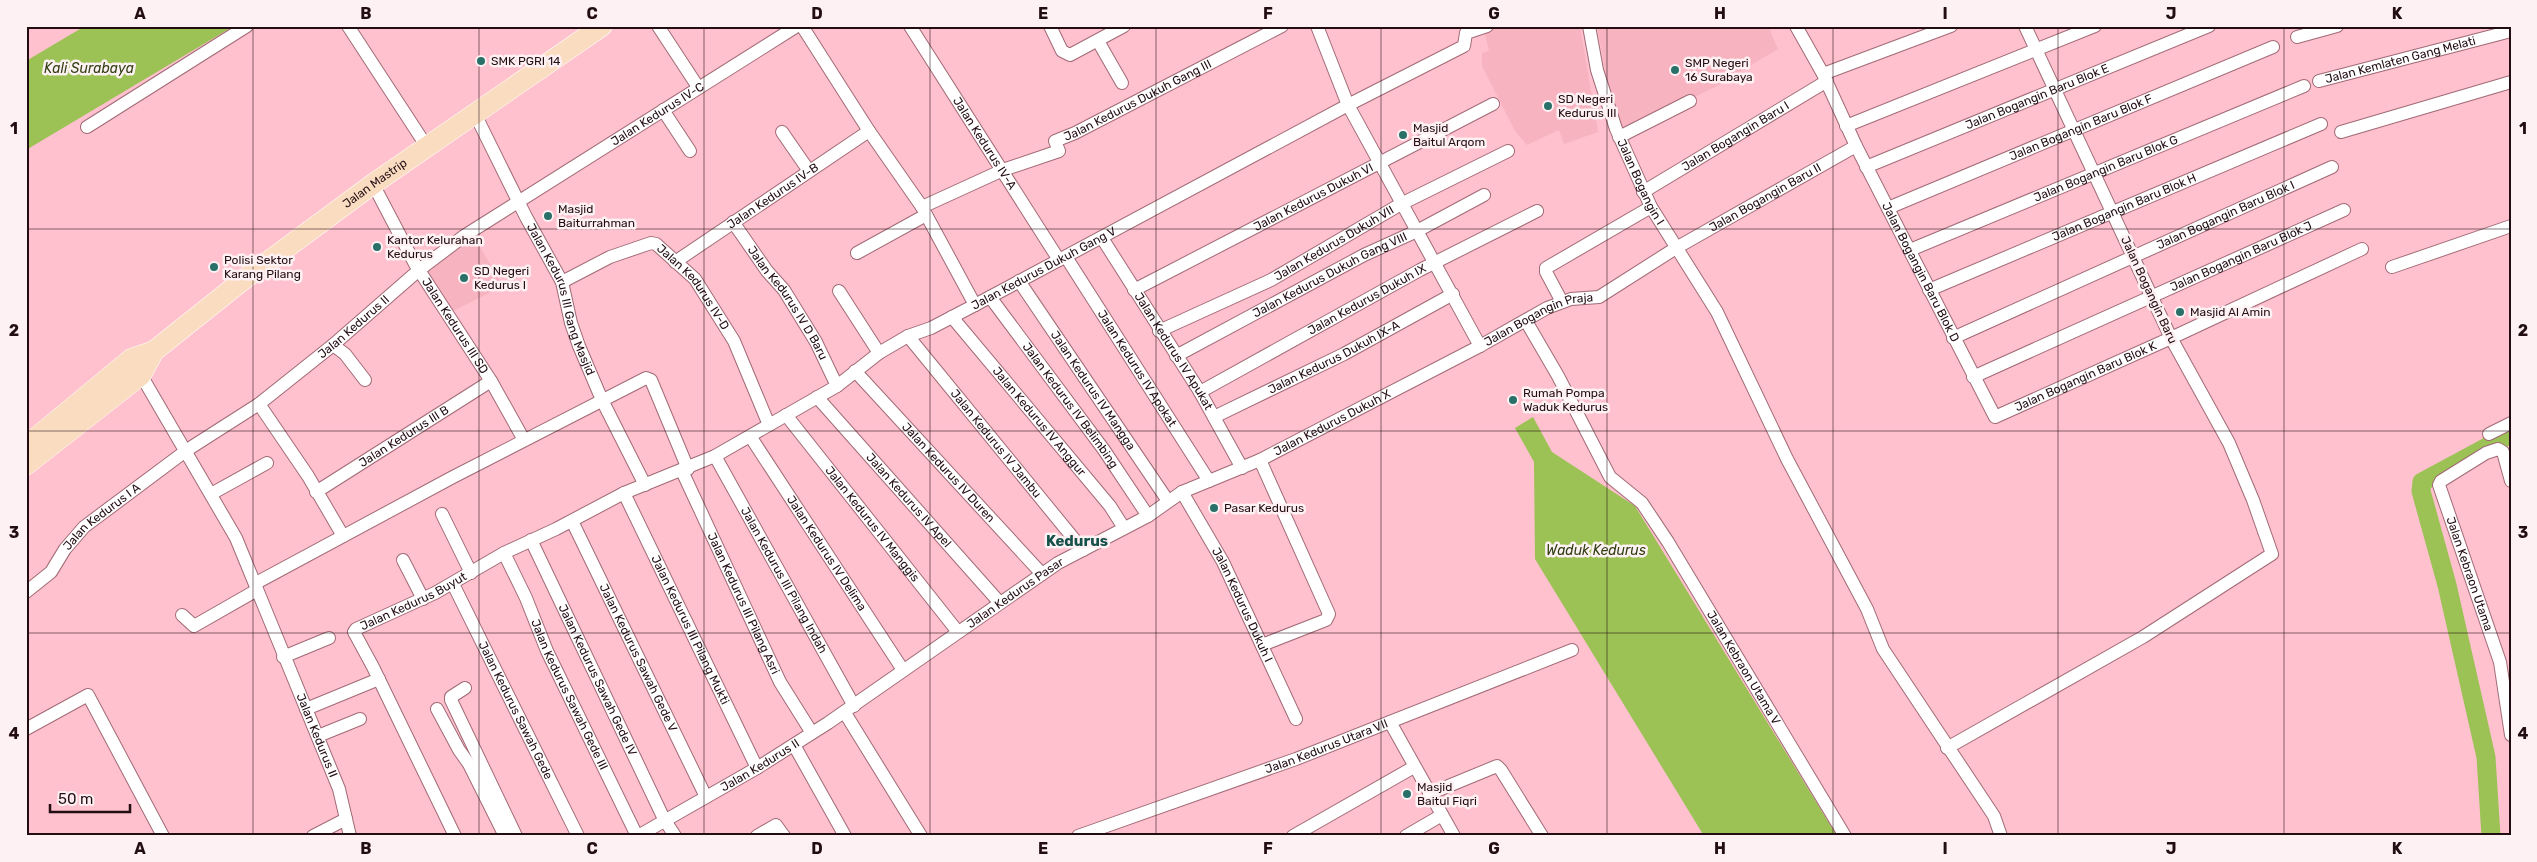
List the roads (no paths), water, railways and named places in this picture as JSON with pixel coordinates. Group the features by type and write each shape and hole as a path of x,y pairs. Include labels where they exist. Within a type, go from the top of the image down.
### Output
{"main road":[{"name":"Jalan Mastrip","path":"26,446 131,359 154,351 243,280 372,184 602,26"},
{"name":"Jalan Mastrip","path":"26,465 141,375 154,351"}],"street":[{"path":"87,127 247,26"},
{"path":"658,26 698,87"},
{"name":"Jalan Kedurus IV-C","path":"519,201 797,26"},
{"path":"802,26 869,131 924,211 975,305"},
{"name":"Jalan Kedurus IV-A","path":"910,26 1003,170 1063,258"},
{"path":"1050,26 1066,54 1070,55 1124,26"},
{"name":"Jalan Kedurus Dukuh Gang III","path":"1003,170 1059,151 1055,141 1075,134 1282,26"},
{"path":"1318,26 1348,105 1480,346"},
{"name":"Jalan Kedurus Dukuh Gang V","path":"624,493 685,470 715,456 837,386 879,353 908,336 952,317 1348,105 1464,46 1466,33 1486,26"},
{"name":"Jalan Bogangin I","path":"1589,26 1597,70 1619,137 1650,206 1717,312 1787,459 1867,609 1883,649 1994,816 2001,836"},
{"name":"Jalan Bogangin Baru Blok D","path":"1796,26 1825,78 1866,167 1910,250 1973,377 1993,414 1998,417"},
{"name":"Jalan Bogangin Baru I","path":"1643,192 1825,78 1951,26"},
{"name":"Jalan Bogangin Baru","path":"1952,754 2143,637 2272,554 2253,500 2229,443 2198,390 2171,338 2025,26"},
{"path":"1846,126 2095,26"},
{"name":"Jalan Bogangin Baru Blok E","path":"1866,167 2209,26"},
{"path":"2297,37 2337,26"},
{"path":"350,27 427,147"},
{"name":"Jalan Kemlaten Gang Melati","path":"2319,81 2511,31"},
{"path":"1098,40 1122,83"},
{"name":"Jalan Bogangin Baru Blok F","path":"1888,208 2273,48"},
{"path":"2341,132 2511,82"},
{"name":"Jalan Bogangin Baru Blok G","path":"1910,250 2304,86"},
{"path":"1619,137 1690,101"},
{"name":"Jalan Kedurus Dukuh VI","path":"1134,290 1493,104"},
{"path":"662,110 690,151"},
{"name":"Jalan Kedurus III Gang Masjid","path":"475,114 562,282 571,323 602,400 645,485"},
{"name":"Jalan Bogangin Baru Blok H","path":"1929,290 2321,124"},
{"name":"Jalan Kedurus IV-B","path":"675,262 869,131"},
{"path":"782,132 809,171"},
{"name":"Jalan Bogangin Baru II","path":"1676,248 1856,146"},
{"name":"Jalan Kedurus Dukuh VII","path":"1159,331 1271,280 1401,204 1508,151"},
{"name":"Jalan Bogangin Baru Blok I","path":"1953,338 2332,167"},
{"path":"858,253 924,211 1003,170"},
{"name":"Jalan Kedurus III SD","path":"372,184 419,270 491,381 524,440"},
{"name":"Jalan Kedurus Dukuh Gang VIII","path":"1176,356 1364,255 1417,231 1484,196"},
{"name":"Jalan Kedurus II","path":"186,450 259,404 333,345 419,270 464,236 519,201"},
{"path":"1562,302 1546,272 1546,268 1650,206"},
{"name":"Jalan Bogangin Baru Blok J","path":"1973,377 2153,298 2344,210"},
{"name":"Jalan Kedurus Dukuh IX","path":"1200,392 1434,263 1537,211"},
{"name":"Jalan Kedurus IV D Baru","path":"734,222 767,271 784,290 816,342 837,386"},
{"path":"2392,267 2511,226"},
{"name":"Jalan Kedurus IV Apukat","path":"1102,238 1159,331 1200,392 1242,468"},
{"name":"Jalan Kedurus IV-D","path":"562,282 610,257 651,242 656,244 695,279 734,341 769,425"},
{"name":"Jalan Bogangin Praja","path":"1480,346 1562,302 1599,297 1676,248"},
{"name":"Jalan Bogangin Baru Blok K","path":"1998,417 2362,249"},
{"name":"Jalan Kedurus IV Apokat","path":"1063,258 1209,481"},
{"name":"Jalan Kedurus IV Mangga","path":"1019,282 1168,501"},
{"path":"839,291 879,353"},
{"name":"Jalan Kedurus Dukuh IX-A","path":"1214,417 1344,354 1453,294"},
{"name":"Jalan Kedurus IV Belimbing","path":"990,296 1121,474 1148,516"},
{"name":"Jalan Kedurus IV Anggur","path":"952,317 1110,506 1124,528"},
{"name":"Jalan Kebraon Utama V","path":"1526,321 1558,376 1610,478 1642,503 1668,542 1845,836"},
{"name":"Jalan Kedurus IV Jambu","path":"908,336 1084,550"},
{"path":"333,345 345,354 365,380"},
{"name":"Jalan Kedurus Dukuh X","path":"1182,492 1260,460 1480,346"},
{"name":"Jalan Kedurus IV Duren","path":"855,371 1042,574"},
{"name":"Jalan Kedurus II","path":"141,375 236,538 257,586 283,657 339,789 350,836"},
{"name":"Jalan Kedurus III Pilang Asri","path":"602,400 646,378 651,380 685,470 780,682 812,734"},
{"name":"Jalan Kedurus III B","path":"316,492 491,381"},
{"name":"Jalan Kedurus IV Apel","path":"817,397 1000,603"},
{"path":"182,615 194,626 257,586 343,536 602,400"},
{"path":"259,404 343,536"},
{"name":"Jalan Kedurus IV Manggis","path":"786,415 958,632"},
{"path":"2489,434 2511,424"},
{"name":"Jalan Kedurus IV Delima","path":"750,436 902,670"},
{"name":"Jalan Kebraon Utama","path":"2511,481 2500,449 2486,453 2440,481 2439,486 2505,661 2511,735"},
{"name":"Jalan Kedurus I A","path":"26,592 52,572 64,550 84,527 186,450"},
{"name":"Jalan Kedurus III Pilang Indah","path":"715,456 850,709 921,836"},
{"path":"1260,460 1329,614 1326,620 1262,645"},
{"path":"211,494 268,463"},
{"name":"Jalan Kedurus Pasar","path":"850,709 902,670 1042,574 1148,516 1182,492"},
{"name":"Jalan Kedurus Dukuh I","path":"1182,492 1223,562 1296,719"},
{"name":"Jalan Kedurus Buyut","path":"455,836 354,630 453,584 504,553 572,521 624,493"},
{"name":"Jalan Kedurus III Pilang Mukti","path":"624,493 757,768"},
{"path":"442,514 470,573"},
{"name":"Jalan Kedurus Sawah Gede V","path":"572,521 706,797"},
{"name":"Jalan Kedurus Sawah Gede IV","path":"531,540 664,819"},
{"name":"Jalan Kedurus Sawah Gede III","path":"504,553 526,598 547,651 638,836"},
{"path":"402,560 423,599"},
{"name":"Jalan Kedurus Sawah Gede","path":"453,584 578,836"},
{"path":"283,657 329,638"},
{"name":"Jalan Kedurus Utara VII","path":"1078,836 1296,758 1572,650"},
{"path":"306,709 379,679"},
{"path":"465,688 451,697 451,700 516,836"},
{"path":"26,729 88,695 163,836"},
{"path":"437,709 459,750 469,764 505,836"},
{"name":"Jalan Kedurus II","path":"638,836 664,819 757,768 850,709"},
{"path":"318,736 360,719"},
{"path":"1390,722 1414,768 1454,836"},
{"path":"794,745 845,836"},
{"path":"1429,794 1497,766 1542,836"},
{"path":"1293,836 1414,768"},
{"path":"1406,836 1442,815"},
{"path":"313,836 346,819"},
{"path":"664,819 674,836"},
{"path":"757,836 776,825 781,831"}],"water":[{"name":"Kali Surabaya","path":"85,26 234,26 26,150 26,61"},
{"name":"Waduk Kedurus","path":"1533,417 1552,452 1635,506 1837,836 1704,836 1535,559 1534,462 1515,428"}],"waterway":[{"path":"2491,836 2486,757 2447,585 2421,491 2422,482 2511,434"}],"place":[{"name":"SMK PGRI 14","path":"481,61"},
{"name":"SMP Negeri 16 Surabaya","path":"1675,70"},
{"name":"SD Negeri Kedurus III","path":"1548,106"},
{"name":"Masjid Baitul Arqom","path":"1403,135"},
{"name":"Masjid Baiturrahman","path":"548,216"},
{"name":"Kantor Kelurahan Kedurus","path":"377,247"},
{"name":"Polisi Sektor Karang Pilang","path":"214,267"},
{"name":"SD Negeri Kedurus I","path":"464,278"},
{"name":"Masjid Al Amin","path":"2180,312"},
{"name":"Rumah Pompa Waduk Kedurus","path":"1513,400"},
{"name":"Pasar Kedurus","path":"1214,508"},
{"name":"Masjid Baitul Fiqri","path":"1407,794"}],"district":[{"name":"Kedurus","path":"1077,541"}]}
